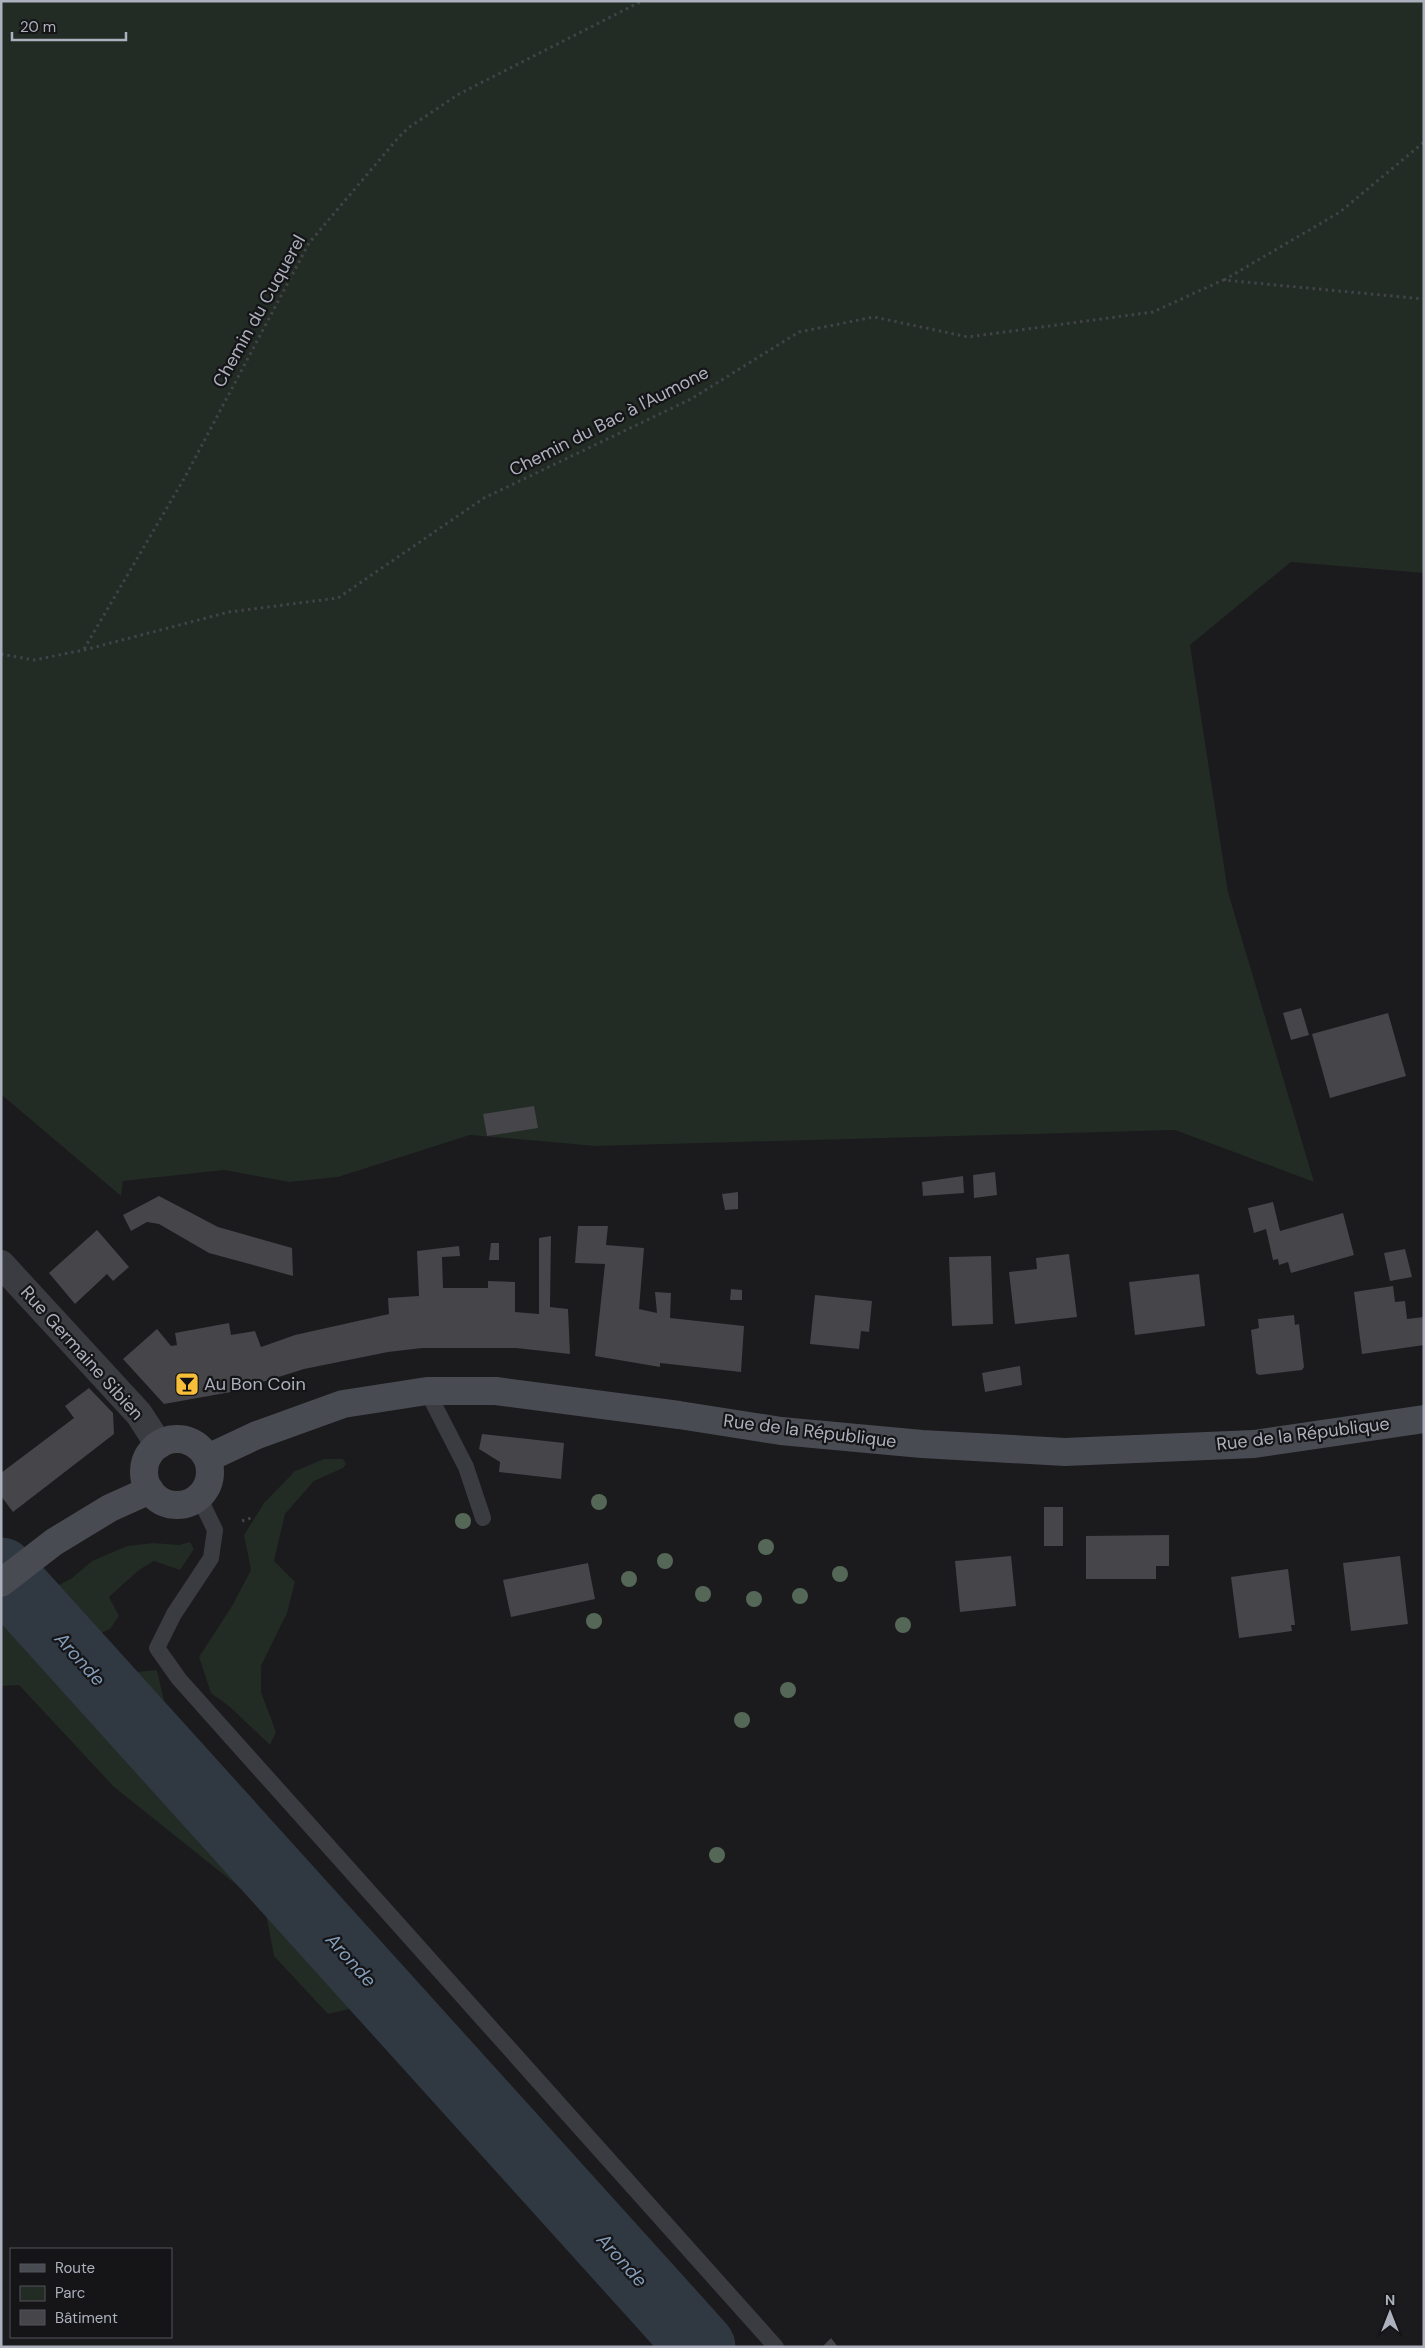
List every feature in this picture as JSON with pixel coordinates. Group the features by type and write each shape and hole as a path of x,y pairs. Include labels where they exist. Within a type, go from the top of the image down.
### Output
{"main road":[{"name":"Rue de la République","path":"208,1458 257,1435 343,1404 426,1391 496,1391 679,1415 781,1431 922,1444 1065,1452 1254,1444 1424,1419"},
{"path":"169,1440 189,1441 198,1446 208,1458 209,1481 199,1497 189,1503 167,1504 157,1498 145,1480 147,1460 160,1444 169,1440"},
{"path":"1,1583 42,1551 110,1508 150,1490"}],"street":[{"name":"Rue Germaine Sibien","path":"1,1264 139,1414 160,1444"}],"lane":[{"path":"426,1391 466,1467 483,1518"},
{"path":"199,1497 215,1530 211,1558 174,1614 157,1648 186,1686 776,2347"}],"path":[{"name":"Chemin du Cuquerel","path":"84,650 185,477 309,243 398,138 408,128 459,94 642,1"},
{"path":"1223,280 1340,212 1424,142"},
{"name":"Chemin du Bac à l'Aumone","path":"1,654 34,660 84,650 229,612 338,598 484,498 691,399 799,332 874,317 968,337 1153,312 1223,280 1424,299"}],"green space":[{"path":"1,1 1424,1 1424,573 1291,562 1190,645 1228,892 1314,1182 1175,1130 595,1146 470,1135 338,1177 289,1182 224,1170 123,1181 121,1196 3,1096 1,1097"},
{"path":"324,1459 343,1459 346,1464 343,1468 314,1481 285,1514 274,1561 295,1582 287,1613 261,1666 261,1692 276,1732 270,1745 230,1707 211,1693 199,1657 232,1606 251,1570 244,1535 264,1503 295,1471"},
{"path":"190,1542 194,1549 180,1570 154,1561 139,1570 109,1597 119,1616 110,1629 92,1637 59,1661 67,1678 77,1687 109,1692 136,1672 157,1670 166,1710 163,1721 130,1746 171,1791 301,1862 349,1911 384,1956 382,1994 363,2006 328,2014 274,1956 266,1914 258,1902 114,1787 19,1685 1,1686 1,1625 46,1592 72,1578 92,1561 127,1546 153,1543 179,1545"}],"building":[{"path":"1301,1008 1309,1035 1291,1040 1283,1013"},
{"path":"1388,1013 1406,1076 1330,1098 1312,1034"},
{"path":"534,1106 538,1128 487,1136 483,1114"},
{"path":"995,1172 997,1195 974,1198 973,1175"},
{"path":"963,1176 964,1193 923,1196 922,1182"},
{"path":"738,1192 738,1209 725,1210 722,1194"},
{"path":"159,1196 218,1227 292,1248 293,1276 209,1253 159,1224 147,1222 131,1231 123,1215"},
{"path":"1273,1202 1280,1231 1343,1213 1354,1255 1291,1273 1288,1262 1279,1265 1278,1259 1273,1260 1266,1229 1254,1233 1248,1208"},
{"path":"578,1226 608,1226 606,1245 644,1248 639,1309 657,1313 655,1292 671,1293 670,1318 744,1326 741,1372 660,1363 660,1367 595,1356 605,1264 575,1263"},
{"path":"97,1230 129,1267 113,1281 107,1274 75,1304 49,1273"},
{"path":"551,1236 550,1307 568,1309 570,1354 516,1348 422,1348 388,1352 304,1369 231,1392 164,1404 123,1359 157,1329 171,1346 177,1345 175,1333 229,1323 231,1335 255,1331 261,1347 295,1335 389,1314 388,1298 419,1296 417,1251 459,1246 460,1256 442,1257 443,1288 488,1288 488,1281 515,1282 515,1312 539,1314 539,1238"},
{"path":"491,1243 499,1243 499,1260 489,1260"},
{"path":"1405,1249 1412,1277 1390,1281 1384,1253"},
{"path":"1069,1254 1077,1317 1015,1324 1009,1272 1037,1269 1036,1258"},
{"path":"991,1256 993,1324 952,1326 949,1257"},
{"path":"1199,1274 1205,1326 1135,1335 1129,1282"},
{"path":"1393,1286 1395,1302 1405,1301 1407,1319 1424,1317 1424,1345 1362,1354 1354,1292"},
{"path":"731,1289 742,1290 742,1300 730,1300"},
{"path":"815,1295 872,1301 869,1332 861,1331 859,1349 810,1344"},
{"path":"1294,1315 1295,1325 1299,1324 1304,1367 1302,1370 1259,1375 1256,1373 1251,1330 1259,1328 1258,1319"},
{"path":"1020,1366 1022,1385 985,1392 982,1373"},
{"path":"89,1388 113,1413 114,1434 13,1512 1,1496 1,1473 74,1418 65,1406"},
{"path":"482,1434 564,1443 561,1479 499,1472 500,1462 479,1449"},
{"path":"1044,1507 1063,1507 1063,1546 1044,1546"},
{"path":"1169,1535 1169,1566 1156,1566 1156,1579 1086,1579 1086,1536"},
{"path":"1011,1556 1016,1606 960,1612 955,1561"},
{"path":"1400,1556 1408,1624 1351,1631 1343,1563"},
{"path":"588,1563 595,1599 511,1617 503,1580"},
{"path":"1288,1569 1295,1625 1291,1625 1292,1631 1239,1638 1231,1577"},
{"path":"831,2338 838,2347 822,2347"}],"waterway":[{"name":"Aronde","path":"1,1572 701,2347"}],"place":[{"name":"Au Bon Coin","path":"187,1384"}]}
